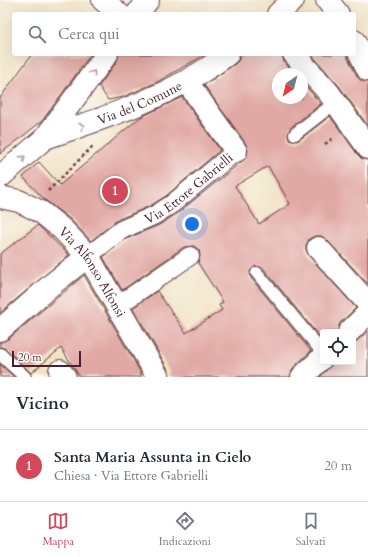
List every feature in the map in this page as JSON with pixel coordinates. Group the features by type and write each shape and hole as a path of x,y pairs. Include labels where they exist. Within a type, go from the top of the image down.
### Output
{"street":[{"path":"103,0 117,12"},
{"path":"139,12 148,0"},
{"path":"280,12 293,0"},
{"path":"327,0 336,12"},
{"path":"356,45 368,70"},
{"path":"0,177 45,138 106,56"},
{"name":"Via del Comune","path":"45,138 102,119 187,82 225,56"},
{"path":"296,56 336,102 368,148"},
{"name":"Via Ettore Gabrielli","path":"88,256 121,230 163,210 236,151 187,82"},
{"name":"Via Alfonso Alfonsi","path":"0,197 19,201 32,207 55,223 88,256 117,306 152,373"},
{"path":"318,248 368,303"},
{"path":"0,330 50,285 88,256"},
{"path":"117,306 190,256"},
{"path":"352,329 368,313"},
{"path":"302,377 320,360"}],"lane":[{"path":"295,134 336,102"},
{"path":"257,273 320,349"},
{"path":"0,354 25,377"}],"path":[{"path":"32,207 97,142 102,119"}],"building":[{"path":"31,56 90,56 42,121 0,154 0,98"},
{"path":"118,56 202,56 157,82 123,97 108,100 99,86 117,61"},
{"path":"240,56 282,56 284,62 290,68 272,68 272,104 308,104 308,89 321,104 290,128 288,135 289,139 296,141 299,140 330,116 358,155 362,159 368,160 368,284 327,240 321,236 315,236 309,239 306,245 306,250 309,256 356,308 340,323 338,329 320,329 320,337 263,268 255,266 250,271 251,278 311,351 293,368 290,377 170,377 169,371 133,308 157,291 186,333 222,310 219,305 223,302 198,263 200,256 199,250 194,246 184,247 122,290 103,257 126,239 159,225 178,213 247,157 248,150 246,144 204,85 235,64 239,60","holes":["268,166 290,204 259,224 235,186"]},
{"path":"313,56 347,56 361,81 368,82 368,126 339,86"},
{"path":"182,97 220,150 166,196 150,206 117,220 91,241 70,219 45,200 23,177 39,162 60,185 139,118"},
{"path":"38,225 69,255 0,313 0,254"},
{"path":"84,275 141,373 141,377 80,377 61,348 31,373 5,348 0,347 0,342 8,339"},
{"path":"368,331 368,377 320,377 331,365 356,365 356,341"},
{"path":"0,364 14,377 0,377"}],"place":[{"name":"Santa Maria Assunta in Cielo","path":"115,191"}]}
